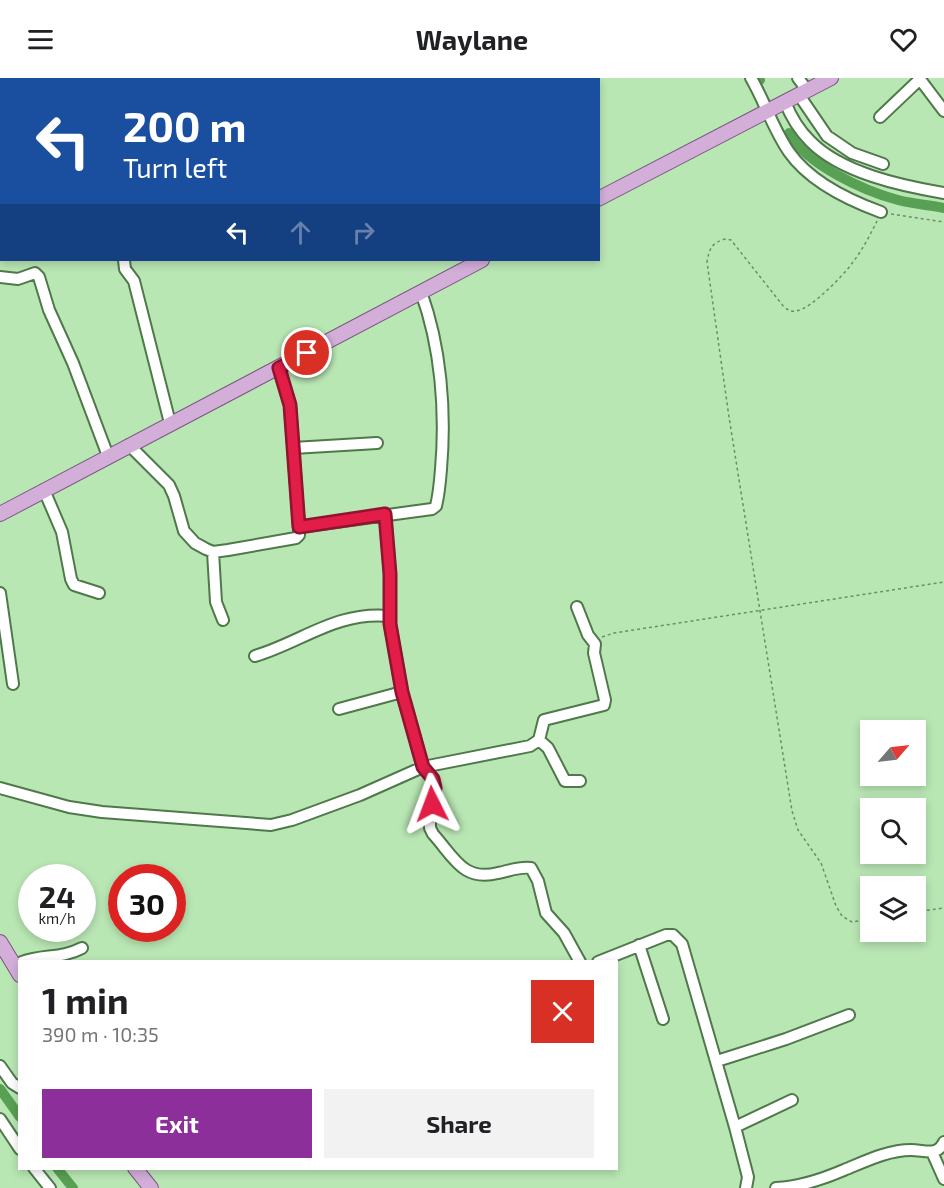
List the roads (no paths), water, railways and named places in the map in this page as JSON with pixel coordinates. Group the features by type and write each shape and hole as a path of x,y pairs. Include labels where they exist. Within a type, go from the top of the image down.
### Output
{"main road":[{"path":"600,198 831,78"},
{"path":"0,514 480,261"},
{"path":"0,942 18,965"},
{"path":"137,1170 151,1188"}],"street":[{"path":"751,78 790,154 803,167 844,197 881,212"},
{"path":"798,78 803,93 827,136 852,153 883,164"},
{"path":"880,117 920,78 944,111"},
{"path":"785,102 801,130 824,152 890,182 944,193"},
{"path":"124,261 124,269 134,281 170,423"},
{"path":"0,277 18,279 35,273 39,277 49,310 73,363 108,456"},
{"path":"299,527 434,508 439,494 443,397 430,324 421,291"},
{"path":"129,445 169,485 184,531 195,543 213,552 296,538 299,535 299,527 290,405 279,368"},
{"path":"294,448 377,443"},
{"path":"44,490 62,532 71,579 78,588 99,593"},
{"path":"385,514 390,574 389,616 402,692 423,767 433,779 435,788 430,828 471,874 485,877 524,867 531,868 538,881 546,914 564,933 579,960"},
{"path":"213,552 216,602 223,620"},
{"path":"0,593 13,684"},
{"path":"0,788 69,807 102,812 271,825 292,820 360,795 423,767 530,746 539,740 544,720 604,705 605,700 594,653 596,644 588,635 577,607"},
{"path":"255,656 276,650 324,626 371,614 389,616"},
{"path":"339,709 402,692"},
{"path":"539,740 548,748 565,781 580,781"},
{"path":"603,960 666,935 673,935 682,944 717,1061 749,1188"},
{"path":"639,945 663,1019"},
{"path":"32,960 64,956 82,948"},
{"path":"717,1061 786,1039 849,1015"},
{"path":"0,1066 12,1083 18,1087"},
{"path":"735,1127 792,1100"},
{"path":"0,1119 18,1146"},
{"path":"776,1188 817,1180 888,1154 913,1150 932,1152 938,1150 944,1142"},
{"path":"932,1152 944,1179"},
{"path":"36,1170 50,1188"}],"waterway":[{"path":"789,133 797,145 809,156 853,183 898,200 944,208"},
{"path":"0,1089 18,1114"},
{"path":"59,1170 73,1188"}]}
